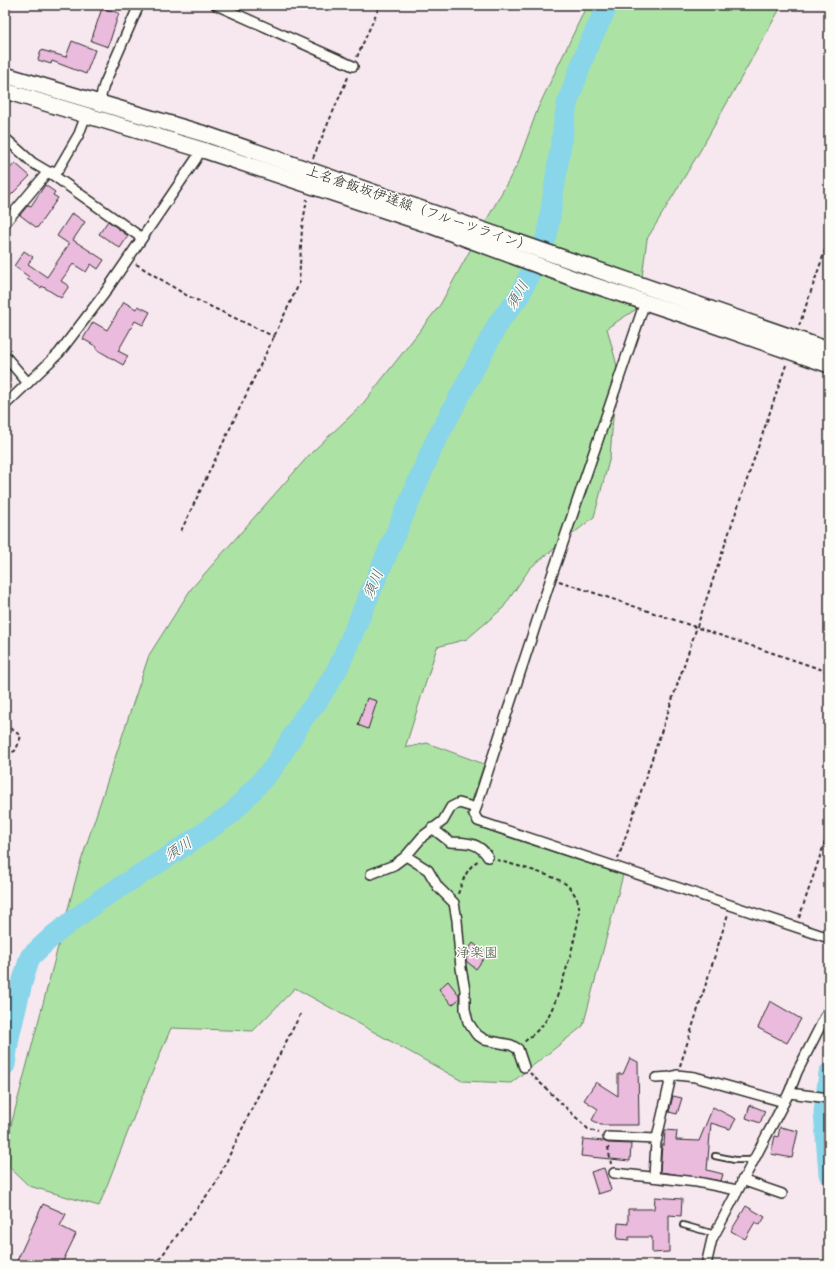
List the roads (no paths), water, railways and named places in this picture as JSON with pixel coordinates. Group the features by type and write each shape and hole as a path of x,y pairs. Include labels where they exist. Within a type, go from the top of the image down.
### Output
{"main road":[{"name":"上名倉飯坂伊達線（フルーツライン）","path":"5,75 208,135 308,170 574,279 645,302 793,345 829,350"},
{"name":"上名倉飯坂伊達線（フルーツライン）","path":"5,91 201,150 310,186 579,264 793,345 829,366"}],"street":[{"path":"99,103 104,85 139,5"},
{"path":"216,5 353,66"},
{"path":"5,223 46,174 58,170 79,134 86,115"},
{"path":"5,405 59,353 104,294 201,150 208,135"},
{"path":"5,138 33,163 50,172 142,238"},
{"path":"645,302 551,578 474,814 478,821 616,865 730,906 796,926 829,938"},
{"path":"5,356 28,383"},
{"path":"371,874 394,865 406,856 411,848 432,828 443,821 451,807 459,803 476,808"},
{"path":"432,828 450,842 468,842 476,844 484,850 488,857"},
{"path":"406,856 428,870 438,887 454,903 458,920 461,968 465,990 465,1009 468,1022 476,1034 485,1040 511,1045 518,1049 524,1067"},
{"path":"706,1265 715,1234 784,1102 797,1072 829,1009"},
{"path":"656,1078 674,1076 712,1081 784,1102"},
{"path":"654,1177 657,1139 674,1076"},
{"path":"788,1093 829,1098"},
{"path":"608,1137 657,1139"},
{"path":"614,1173 697,1182 737,1190"},
{"path":"742,1180 782,1194"}],"lane":[{"path":"715,1156 735,1160 753,1160"},
{"path":"683,1225 715,1234"}],"waterway":[{"name":"須川","path":"5,1065 9,1037 30,957 55,934 101,899 174,853 231,814 274,767 304,717 317,702 338,668 434,444 499,322 520,295 547,236 567,104 588,46 608,5"},
{"path":"829,1073 824,1112 829,1174"}],"park label":[{"name":"浄楽園","path":"477,952"}]}
